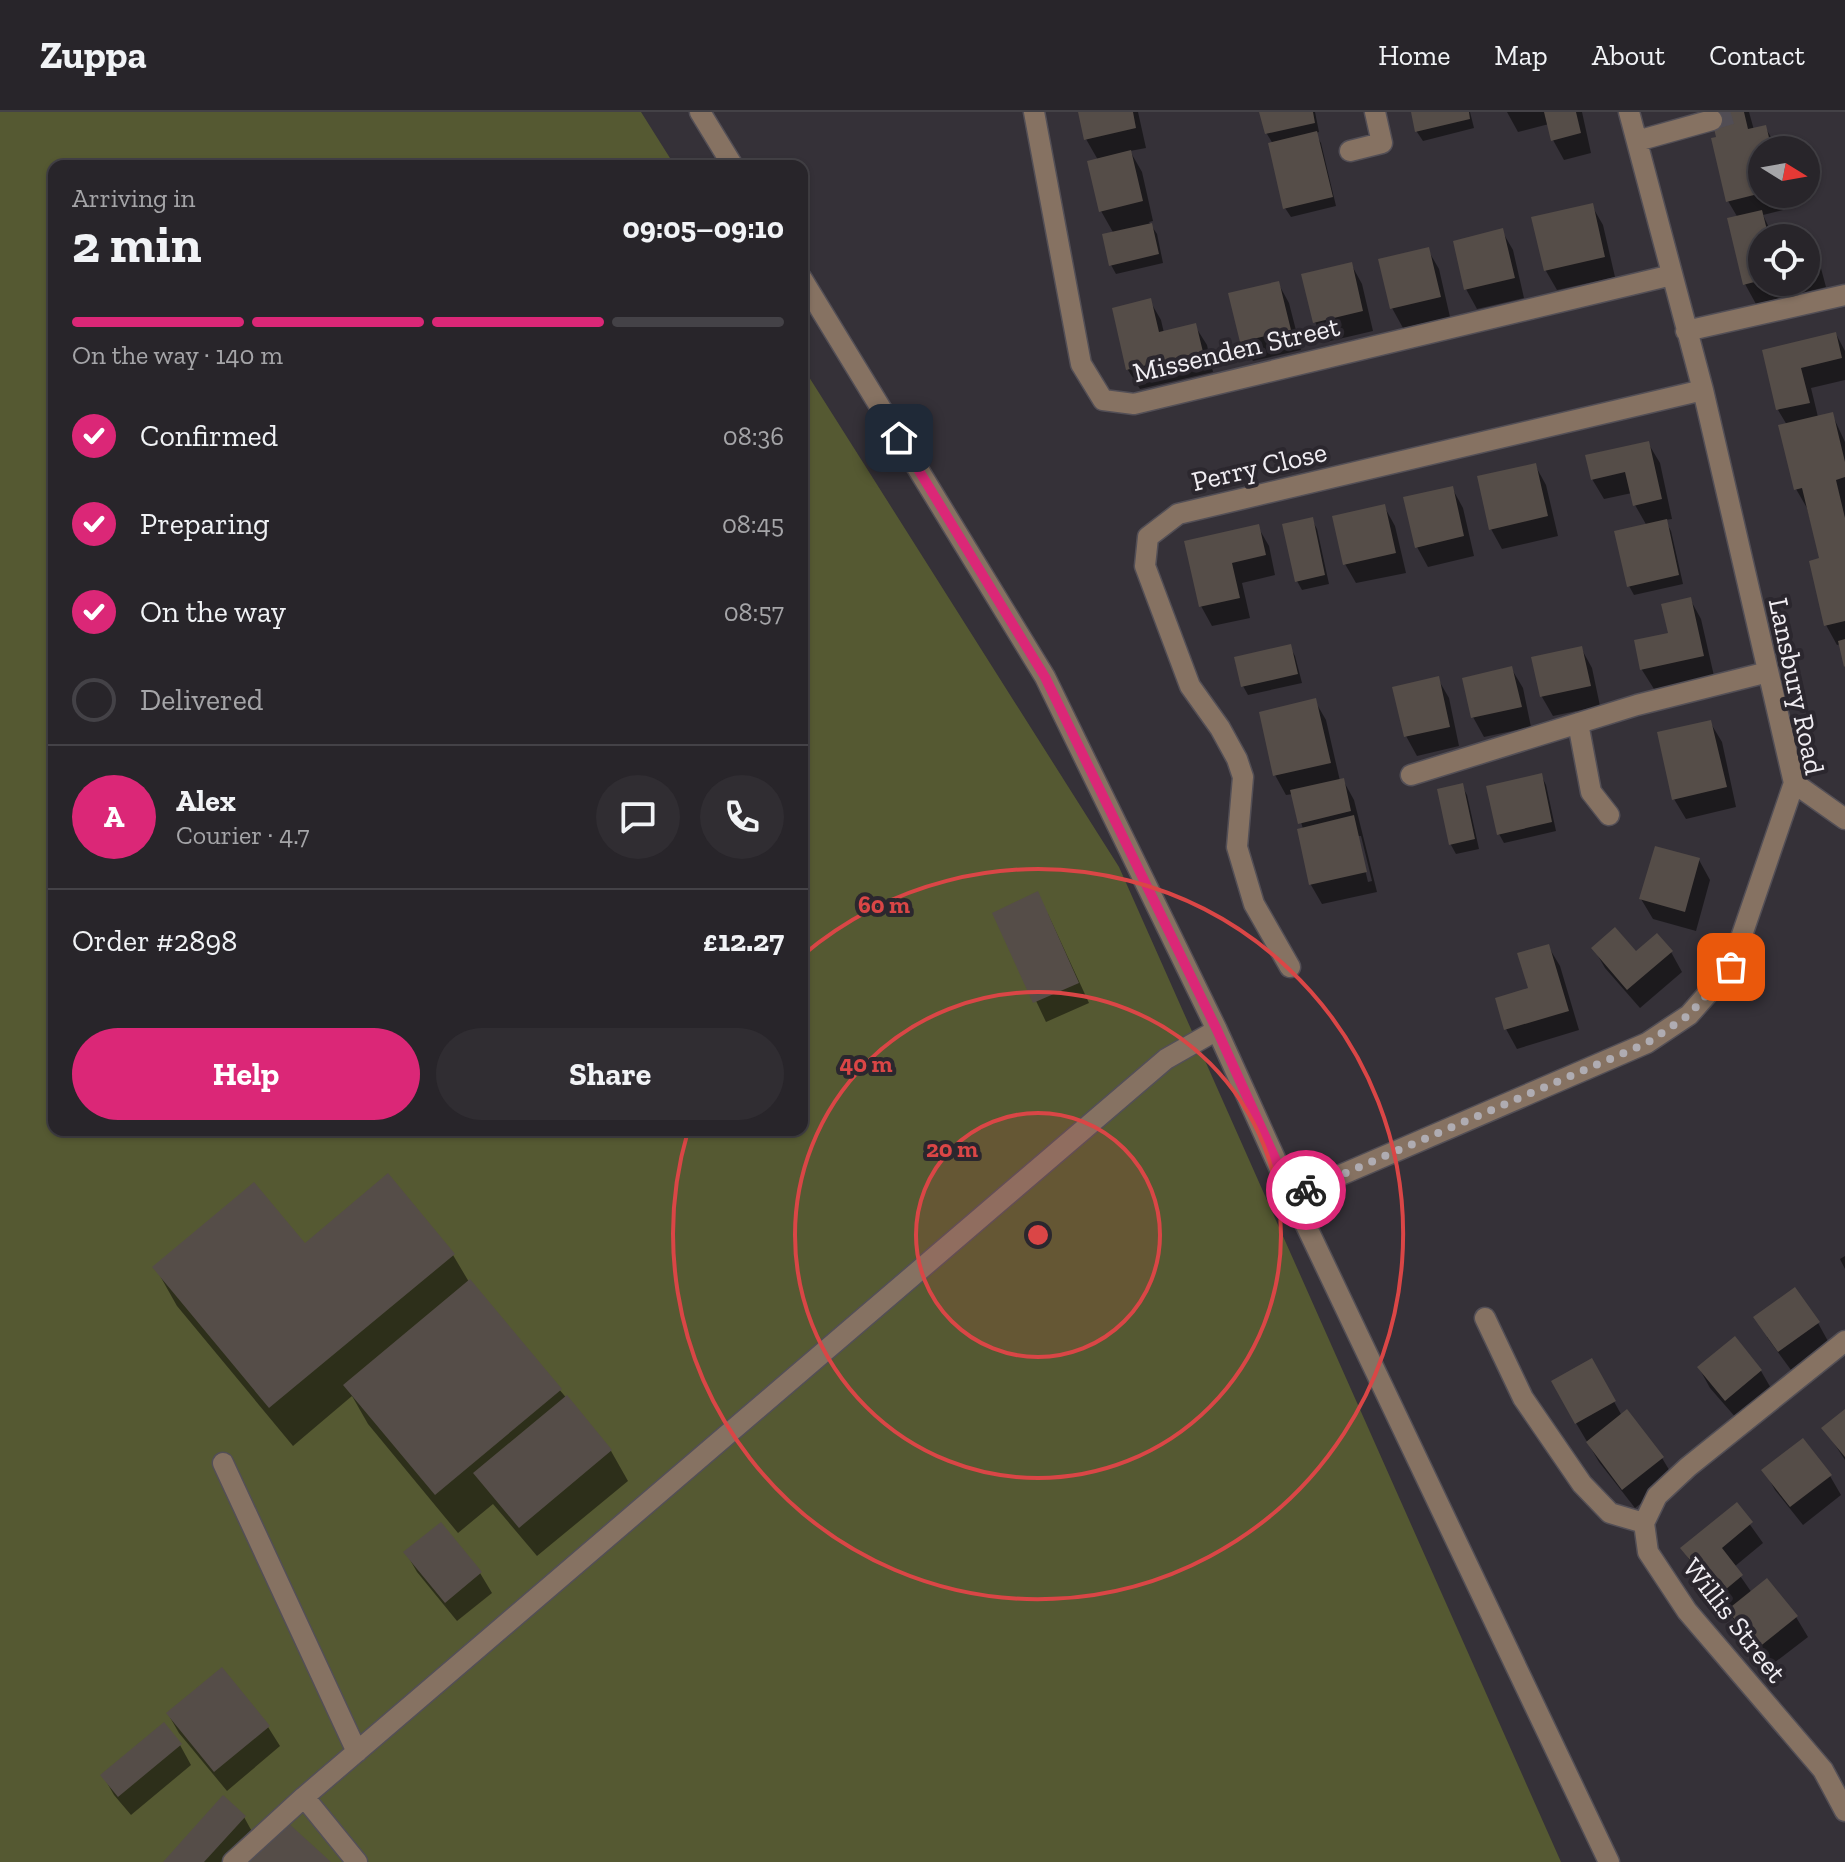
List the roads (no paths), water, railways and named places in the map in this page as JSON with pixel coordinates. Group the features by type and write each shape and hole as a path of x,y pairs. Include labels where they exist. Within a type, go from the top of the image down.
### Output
{"street":[{"path":"700,112 729,160"},
{"name":"Missenden Street","path":"1034,112 1081,364 1103,400 1134,404 1672,275"},
{"path":"1350,151 1382,143 1375,112"},
{"name":"Lansbury Road","path":"1292,1196 1647,1043 1689,1015 1731,967 1794,783 1703,390 1629,112"},
{"path":"1637,141 1712,120"},
{"path":"808,289 1045,677 1217,1030 1292,1196 1609,1862"},
{"path":"1686,331 1845,295"},
{"name":"Perry Close","path":"1290,967 1254,904 1240,861 1237,847 1243,777 1220,728 1190,686 1145,566 1148,537 1178,514 1703,390"},
{"path":"1411,775 1637,705 1768,672"},
{"path":"1578,723 1591,792 1609,815"},
{"path":"1794,783 1845,819"},
{"path":"233,1862 304,1797 1166,1059 1217,1030"},
{"path":"1485,1318 1523,1398 1582,1484 1610,1513 1644,1523 1657,1496 1688,1467 1845,1341"},
{"path":"223,1463 357,1752"},
{"name":"Willis Street","path":"1644,1523 1648,1552 1687,1611 1823,1770 1845,1811"},
{"path":"304,1797 357,1862"}],"tunnel":[{"path":"1712,120 1738,112"}]}
